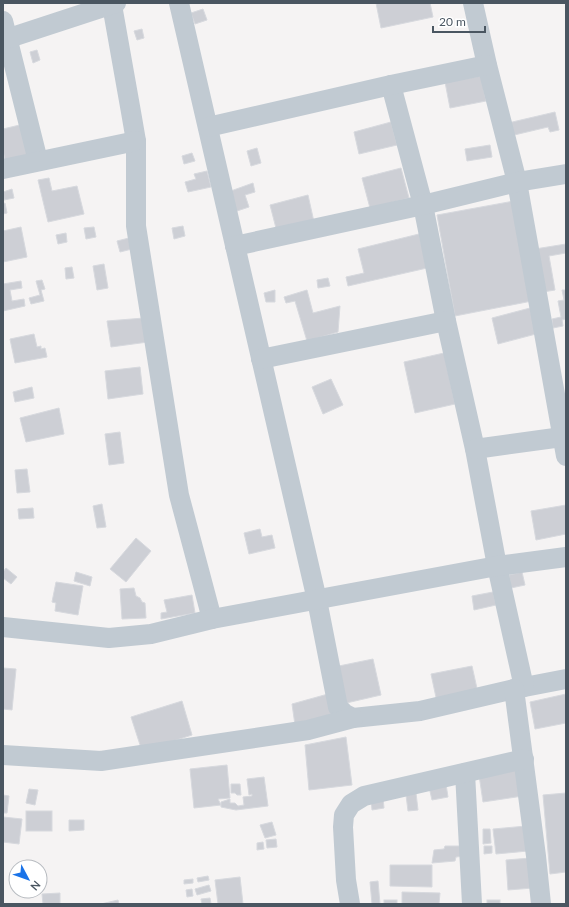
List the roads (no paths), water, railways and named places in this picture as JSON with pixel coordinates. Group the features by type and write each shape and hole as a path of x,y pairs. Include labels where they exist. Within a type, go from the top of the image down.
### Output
{"street":[{"path":"179,3 317,600 338,707 345,714 354,718"},
{"path":"473,3 487,65 518,182 566,456"},
{"path":"38,161 4,33 114,4 136,142 136,201 138,233 179,494 212,619"},
{"path":"208,127 391,85 487,65"},
{"path":"391,85 423,205 446,321 475,449 498,566 519,688 524,760 541,904"},
{"path":"3,169 136,142"},
{"path":"235,246 423,205 518,182 566,174"},
{"path":"261,359 446,321"},
{"path":"475,449 562,437"},
{"path":"3,627 109,638 151,634 212,619 498,566 566,557"},
{"path":"3,755 101,761 308,730 354,718 420,711 519,688 566,679"},
{"path":"350,904 346,880 343,827 344,815 351,804 364,796 524,760"},
{"path":"465,773 472,904"}]}
